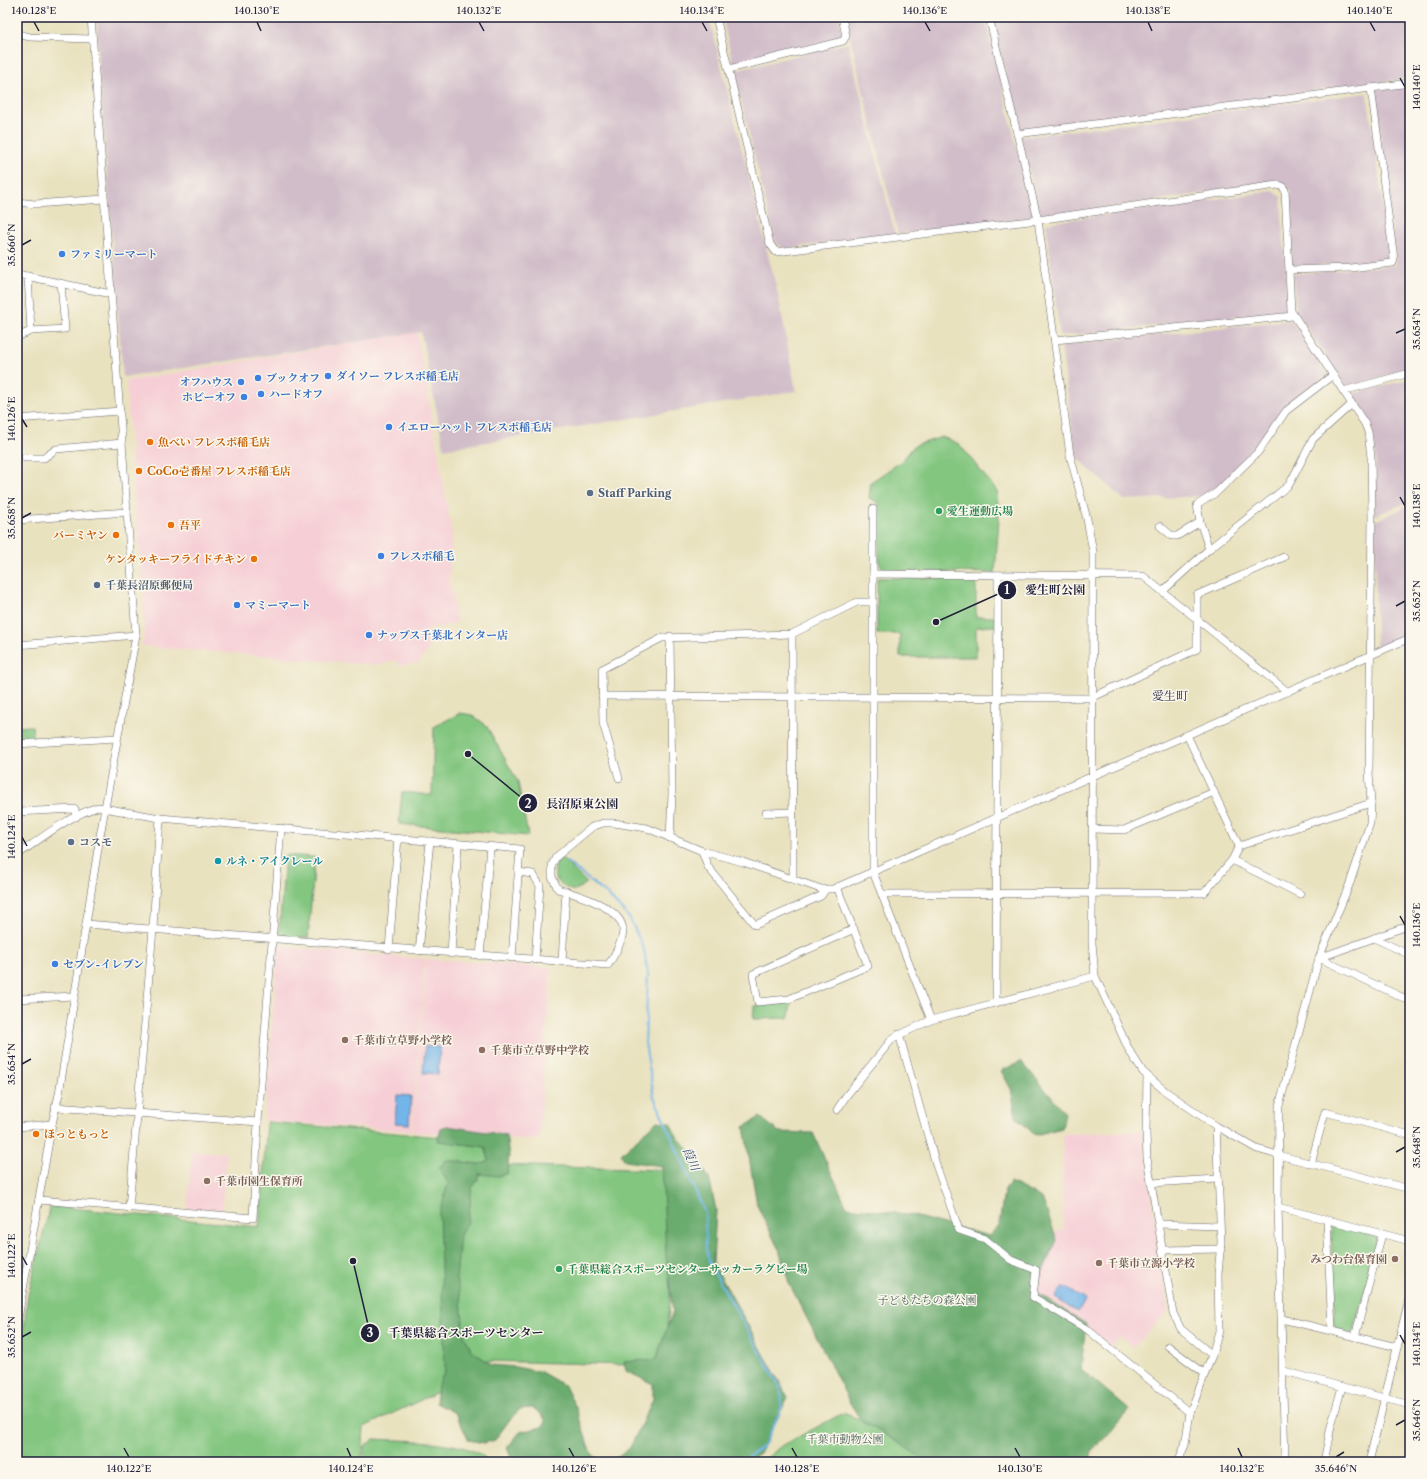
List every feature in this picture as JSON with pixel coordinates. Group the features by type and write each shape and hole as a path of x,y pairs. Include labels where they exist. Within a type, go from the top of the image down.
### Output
{"street":[{"path":"17,1324 21,1292 55,1107 59,1094 104,808 136,635 91,39 91,17"},
{"path":"716,17 770,244 776,252 1038,220 1277,185 1282,186 1287,196 1291,311 1365,424 1371,457 1369,772 1371,803 1370,823 1350,883 1319,958 1279,1106 1278,1208 1284,1371 1285,1462"},
{"path":"729,69 843,41 846,36 842,17"},
{"path":"989,17 1038,220 1070,455 1090,531 1093,552 1091,698 1093,776 1092,961 1095,976 1130,1050 1147,1076 1165,1091 1216,1126 1257,1148 1278,1155 1410,1189"},
{"path":"17,34 30,37 91,39"},
{"path":"1017,134 1410,83"},
{"path":"1290,270 1350,268 1393,263 1394,260 1371,88"},
{"path":"17,202 35,204 104,199"},
{"path":"17,274 111,294"},
{"path":"28,276 31,331"},
{"path":"17,336 31,331 65,329 61,284"},
{"path":"1055,340 1293,316"},
{"path":"1343,391 1410,373"},
{"path":"1209,550 1200,522 1197,506 1217,492 1258,452 1286,411 1333,375"},
{"path":"1163,591 1209,550 1289,485 1313,439 1352,404"},
{"path":"17,420 120,411"},
{"path":"25,458 44,458 56,449 122,443"},
{"path":"873,510 873,872 930,1020"},
{"path":"17,520 127,512"},
{"path":"1160,526 1172,536 1177,536 1200,522"},
{"path":"602,696 1091,698 1197,649 1197,595 1284,558"},
{"path":"873,574 1143,576 1288,692"},
{"path":"996,1003 996,698 998,575"},
{"path":"619,778 603,723 602,669 662,638 670,636 792,634 857,602 873,602"},
{"path":"792,634 793,880"},
{"path":"17,645 136,635"},
{"path":"670,636 672,794 670,838"},
{"path":"86,924 451,954 608,965 620,940 622,931 621,924 604,907 582,895 558,889 552,877 552,865 562,852 592,827 602,823 614,823 647,828 702,851 825,890 837,887 873,872 1410,638"},
{"path":"1187,735 1239,846"},
{"path":"17,744 117,738"},
{"path":"1093,829 1124,830 1214,792"},
{"path":"882,894 1204,893 1232,860 1239,846 1371,803"},
{"path":"17,855 76,817 88,810 98,807 160,818 520,849 512,958"},
{"path":"17,812 75,810 76,817"},
{"path":"766,813 792,812"},
{"path":"129,1208 136,1112 153,929 160,818"},
{"path":"39,1200 253,1218 258,1122 281,828"},
{"path":"389,949 398,838"},
{"path":"419,951 430,841"},
{"path":"451,954 458,844"},
{"path":"480,956 490,847"},
{"path":"702,851 708,867 755,925 821,896 825,890"},
{"path":"1232,860 1300,894"},
{"path":"518,872 533,874 540,886 535,960"},
{"path":"837,887 854,929 868,966 789,999 758,1002 753,974 854,929"},
{"path":"562,962 566,891"},
{"path":"1319,958 1410,925"},
{"path":"1374,938 1410,955"},
{"path":"1319,958 1410,1001"},
{"path":"837,1110 846,1096 893,1038 899,1034 930,1020 1095,976"},
{"path":"17,999 74,996"},
{"path":"899,1034 935,1162 959,1230 985,1240 1011,1260 1036,1270 1033,1297 1088,1330 1190,1413"},
{"path":"1147,1076 1147,1158 1173,1313 1181,1328 1212,1355"},
{"path":"55,1107 258,1122"},
{"path":"1311,1164 1325,1112 1410,1134"},
{"path":"17,1127 52,1124"},
{"path":"1178,1462 1184,1444 1190,1413 1212,1355 1219,1331 1218,1274 1221,1249 1216,1126"},
{"path":"1152,1182 1218,1179"},
{"path":"1278,1208 1410,1241"},
{"path":"1327,1220 1332,1331"},
{"path":"1159,1224 1219,1226"},
{"path":"1355,1337 1382,1234"},
{"path":"1162,1250 1221,1249"},
{"path":"1369,1462 1383,1398 1410,1295"},
{"path":"1282,1319 1396,1347"},
{"path":"1168,1346 1204,1373"},
{"path":"1284,1371 1410,1404"},
{"path":"1324,1462 1342,1387"}],"shaded area":[{"path":"97,17 709,17 779,299 796,391 444,449 421,332 123,377 99,71"},
{"path":"722,17 839,17 843,37 733,64"},
{"path":"845,17 985,17 1034,217 898,234"},
{"path":"992,17 1410,17 1410,78 1019,130"},
{"path":"848,43 895,234 783,249 775,241 734,71"},
{"path":"1410,85 1410,369 1346,387 1296,311 1293,274 1396,265 1375,90"},
{"path":"1367,93 1391,261 1292,267 1290,190 1282,182 1041,217 1021,137"},
{"path":"1273,191 1281,197 1288,312 1060,336 1046,223"},
{"path":"1291,320 1327,375 1284,409 1255,448 1222,484 1202,496 1124,500 1076,457 1061,345"},
{"path":"417,332 452,534 449,580 457,623 427,629 429,649 418,663 398,666 397,660 375,665 142,646 145,627 143,606 145,600 135,506 126,381"},
{"path":"1410,379 1410,501 1374,516 1376,456 1372,428 1352,394"},
{"path":"1410,505 1410,634 1376,649 1375,521"},
{"name":"千葉市立草野小学校","path":"283,947 425,959 412,1131 264,1121 278,950"},
{"name":"千葉市立草野中学校","path":"426,959 551,968 539,1140 413,1132"},
{"name":"千葉市立源小学校","path":"1142,1131 1168,1311 1134,1347 1120,1336 1111,1346 1035,1293 1039,1233 1063,1230 1063,1134"},
{"name":"千葉市園生保育所","path":"192,1151 227,1153 222,1211 187,1209"}],"green space":[{"name":"愛生運動広場","path":"942,437 959,444 997,491 999,519 995,573 885,571 879,563 879,503 869,498 871,482 902,461 914,446"},
{"path":"877,578 976,578 976,617 996,617 996,626 976,627 976,657 900,657 900,634 877,634"},
{"path":"460,713 472,715 486,725 518,782 528,836 399,824 402,792 432,795 434,727"},
{"path":"32,726 33,740 17,741 17,727"},
{"path":"285,855 315,857 308,938 282,936 279,933"},
{"path":"560,857 587,883 574,891 562,886 555,874 555,869"},
{"path":"791,1002 789,1018 753,1019 754,1006"},
{"path":"1021,1061 1065,1113 1062,1128 1035,1135 1016,1117 1011,1089 1001,1071"},
{"name":"子どもたちの森公園","path":"760,1117 779,1132 813,1133 847,1207 906,1214 989,1236 999,1225 1004,1192 1010,1182 1042,1198 1057,1240 1034,1291 1086,1324 1081,1369 1129,1410 1105,1438 1092,1450 1090,1462 928,1462 883,1433 862,1422 850,1403 789,1283 779,1250 757,1205 744,1127"},
{"path":"657,1121 670,1123 678,1138 694,1155 709,1178 716,1210 713,1263 788,1397 761,1452 748,1462 604,1462 618,1457 630,1448 653,1399 653,1384 626,1371 624,1362 656,1359 673,1311 666,1256 662,1166 625,1161 621,1154"},
{"path":"267,1122 498,1142 496,1165 664,1170 669,1178 670,1300 663,1366 450,1360 446,1388 364,1427 362,1462 17,1462 17,1378 28,1295 50,1206 259,1227"},
{"path":"447,1126 506,1135 509,1156 507,1174 497,1176 479,1174 477,1181 472,1188 468,1222 460,1235 456,1279 461,1299 464,1334 471,1350 492,1365 516,1367 541,1372 565,1386 576,1408 590,1451 596,1458 604,1462 513,1462 507,1448 520,1432 542,1427 546,1421 540,1413 533,1408 520,1409 495,1440 484,1443 469,1440 455,1413 436,1403 438,1385 445,1371 439,1215 448,1183 439,1168 446,1160 480,1164 489,1161 485,1147 438,1141 441,1128"},
{"path":"1331,1224 1378,1236 1354,1331 1350,1334 1335,1328"},
{"name":"千葉市動物公園","path":"843,1413 880,1427 936,1462 762,1462 780,1447"},
{"path":"374,1439 418,1441 453,1445 481,1454 489,1462 364,1462 365,1446"}],"water":[{"path":"425,1046 440,1047 438,1074 423,1073"},
{"path":"397,1095 411,1096 409,1124 395,1123"},
{"path":"1063,1286 1086,1300 1078,1312 1055,1298"}],"waterway":[{"name":"葭川","path":"567,862 609,896 630,919 644,949 648,974 645,1043 654,1097 705,1213 706,1250 710,1265 781,1390 782,1407 765,1444 742,1462"}],"place":[{"name":"ファミリーマート","path":"62,254"},
{"name":"ダイソー フレスポ稲毛店","path":"328,376"},
{"name":"ブックオフ","path":"258,378"},
{"name":"オフハウス","path":"241,382"},
{"name":"ハードオフ","path":"261,394"},
{"name":"ホビーオフ","path":"244,397"},
{"name":"イエローハット フレスポ稲毛店","path":"389,427"},
{"name":"魚べい フレスポ稲毛店","path":"150,442"},
{"name":"CoCo壱番屋 フレスポ稲毛店","path":"139,471"},
{"name":"Staff Parking","path":"590,493"},
{"name":"愛生運動広場","path":"939,511"},
{"name":"吾平","path":"171,525"},
{"name":"バーミヤン","path":"116,535"},
{"name":"フレスポ稲毛","path":"381,556"},
{"name":"ケンタッキーフライドチキン","path":"254,559"},
{"name":"千葉長沼原郵便局","path":"97,585"},
{"name":"マミーマート","path":"237,605"},
{"name":"愛生町公園","path":"936,622"},
{"name":"ナップス千葉北インター店","path":"369,635"},
{"name":"長沼原東公園","path":"468,754"},
{"name":"コスモ","path":"71,842"},
{"name":"ルネ・アイクレール","path":"218,861"},
{"name":"セブン-イレブン","path":"55,964"},
{"name":"千葉市立草野小学校","path":"345,1040"},
{"name":"千葉市立草野中学校","path":"482,1050"},
{"name":"ほっともっと","path":"36,1134"},
{"name":"千葉市園生保育所","path":"207,1181"},
{"name":"みつわ台保育園","path":"1395,1259"},
{"name":"千葉県総合スポーツセンター","path":"353,1261"},
{"name":"千葉市立源小学校","path":"1099,1263"},
{"name":"千葉県総合スポーツセンターサッカーラグビー場","path":"559,1269"}],"district":[{"name":"愛生町","path":"1170,696"}]}
